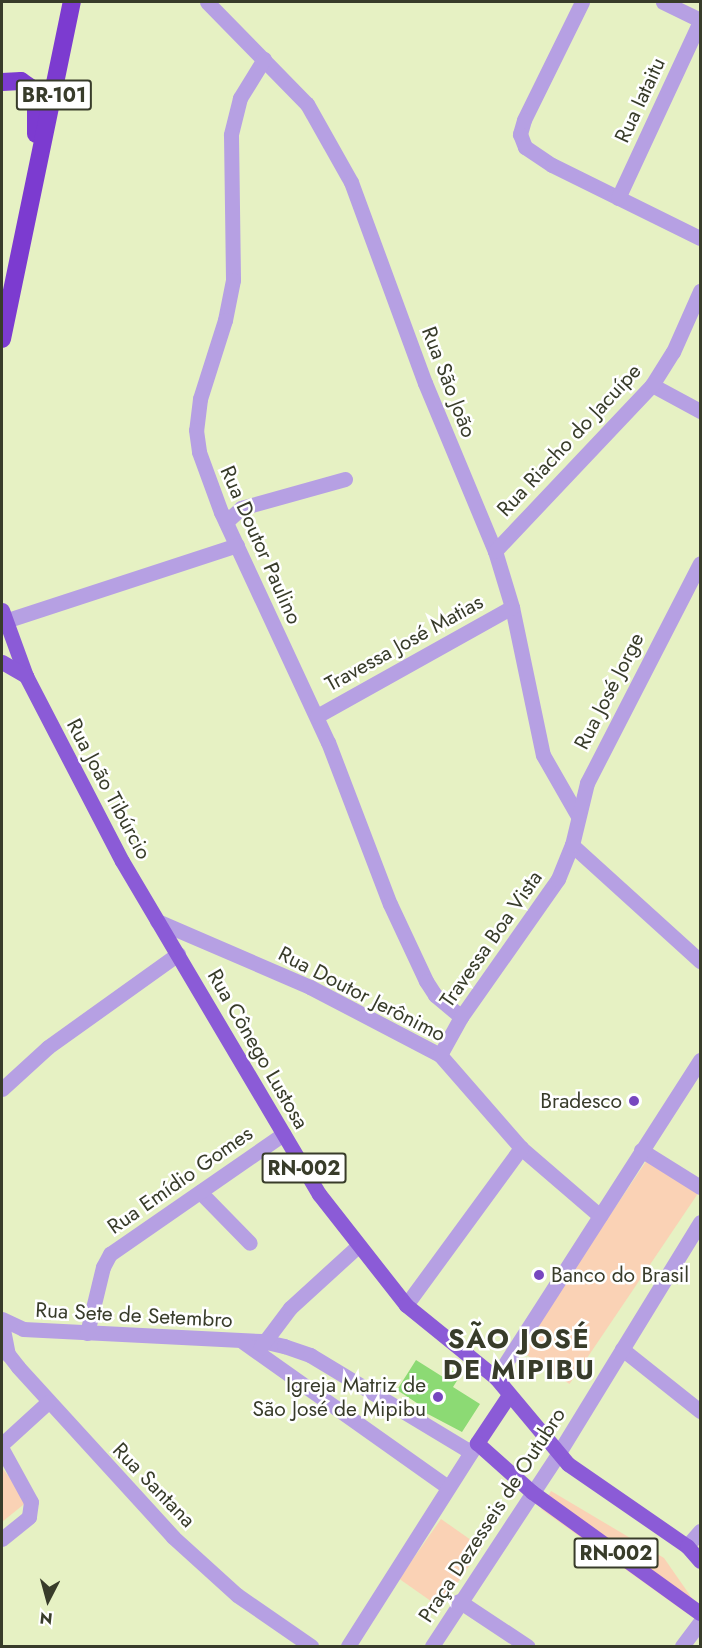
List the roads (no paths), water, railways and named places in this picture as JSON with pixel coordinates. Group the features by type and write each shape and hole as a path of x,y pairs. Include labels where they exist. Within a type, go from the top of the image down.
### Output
{"highway":[{"name":"BR-101","path":"2,339 72,2"},
{"path":"2,82 21,81 36,98 35,188"}],"main road":[{"name":"Rua João Tibúrcio","path":"3,615 26,676 157,921"},
{"path":"2,662 26,676"},
{"name":"Rua Cônego Lustosa","path":"157,921 319,1194 406,1305 496,1378"},
{"name":"RN-002","path":"496,1378 558,1454 592,1483 687,1546 700,1561"},
{"path":"474,1447 509,1395"},
{"name":"RN-002","path":"474,1447 532,1492 700,1613"}],"street":[{"name":"Rua São João","path":"207,2 307,104 351,182 425,383 495,551 512,607 543,755 578,816"},
{"path":"582,2 524,120 520,134 525,147 618,198 700,238"},
{"path":"663,2 700,20"},
{"name":"Rua Iataitu","path":"618,198 700,20"},
{"name":"Rua Doutor Paulino","path":"264,59 234,115 229,160 233,280 197,412 199,452 226,522 317,716 390,904 426,981 435,995 461,1017"},
{"name":"Rua Riacho do Jacuípe","path":"495,551 652,385 673,352 700,291"},
{"path":"652,385 700,411"},
{"path":"226,522 241,508 345,479"},
{"path":"3,615 237,545"},
{"name":"Rua José Jorge","path":"572,845 587,783 700,563"},
{"name":"Travessa José Matias","path":"317,716 512,607"},
{"path":"572,845 700,961"},
{"name":"Travessa Boa Vista","path":"440,1055 461,1017 558,879 572,845"},
{"name":"Rua Doutor Jerônimo","path":"157,921 310,987 440,1055 521,1148 600,1216"},
{"path":"2,1089 48,1047 178,954"},
{"path":"496,1378 700,1060"},
{"name":"Rua Emídio Gomes","path":"87,1334 103,1268 110,1254 283,1134"},
{"path":"406,1305 521,1148"},
{"path":"641,1150 700,1187"},
{"path":"200,1192 250,1243"},
{"name":"Praça Dezesseis de Outubro","path":"432,1647 459,1601 558,1454 700,1222"},
{"path":"348,1647 474,1447 310,1355 260,1347 290,1308 358,1246"},
{"path":"2,1319 23,1329"},
{"name":"Rua Santana","path":"2,1324 2,1337 8,1354 48,1402 173,1537 237,1595 311,1647"},
{"path":"2,1337 23,1329"},
{"name":"Rua Sete de Setembro","path":"23,1329 243,1342 260,1347 447,1487"},
{"path":"622,1349 700,1411"},
{"path":"2,1444 48,1402"},
{"path":"2,1449 31,1502 29,1517 2,1539"},
{"path":"687,1546 700,1531"},
{"path":"459,1601 527,1647"},
{"path":"682,1647 700,1622"}],"place":[{"name":"Bradesco","path":"634,1101"},
{"name":"Banco do Brasil","path":"539,1275"},
{"name":"Igreja Matriz de São José de Mipibu","path":"438,1397"}],"district":[{"name":"SÃO JOSÉ DE MIPIBU","path":"519,1354"}]}
